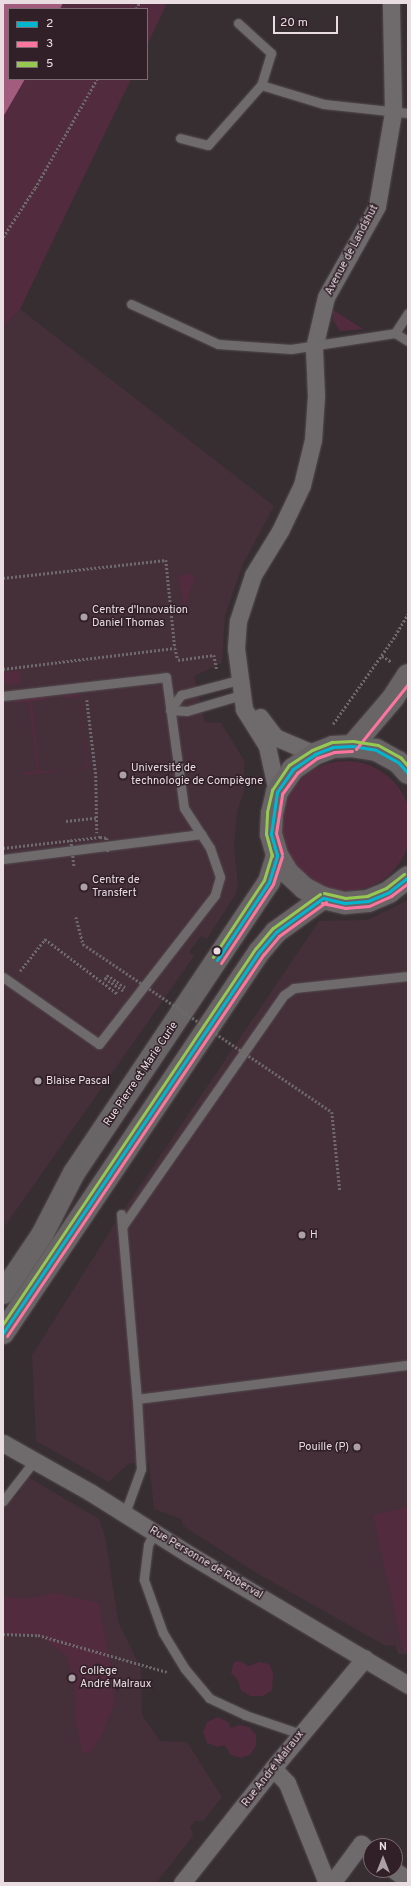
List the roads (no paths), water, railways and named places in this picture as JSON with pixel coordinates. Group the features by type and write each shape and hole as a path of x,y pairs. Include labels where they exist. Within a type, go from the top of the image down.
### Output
{"main road":[{"path":"352,746 389,704 408,675"},
{"path":"408,773 398,762 376,750 352,746 333,747 315,754 293,770 278,792 272,813 271,827 277,855 288,874 304,888 323,898 345,903 368,901 389,892 408,878"},
{"name":"Rue Pierre et Marie Curie","path":"3,1293 42,1235 74,1173 270,882 277,855"},
{"path":"3,1333 260,951 276,932 323,898"}],"street":[{"name":"Avenue de Landshut","path":"278,792 267,746 244,709 240,688 236,648 238,621 253,575 280,531 302,485 313,440 316,396 314,348 326,297 377,206 400,113 391,3"},
{"path":"240,688 275,737 315,754"},
{"name":"Rue Personne de Roberval","path":"3,1442 408,1684"},
{"name":"Rue André Malraux","path":"182,1883 273,1768 365,1658"},
{"path":"273,1768 287,1783 327,1883"},
{"path":"332,1883 361,1844 363,1846"}],"lane":[{"path":"180,138 208,145 261,85 271,52 238,23"},
{"path":"261,85 324,104 400,113"},
{"path":"131,304 218,344 291,349 314,348 395,333 408,341"},
{"path":"395,333 408,313"},
{"path":"3,696 166,677 184,808 210,848 220,877 215,895 99,1044 3,977"},
{"path":"170,710 181,695 240,688"},
{"path":"170,710 186,711 240,688"},
{"path":"3,859 201,834"},
{"path":"122,1227 284,995 294,988 408,976"},
{"path":"121,1214 142,1469 125,1514"},
{"path":"137,1399 408,1365"},
{"path":"3,1501 34,1461"},
{"path":"154,1533 148,1544 144,1580 163,1633 194,1679 209,1698 245,1715 301,1734"}],"place":[{"name":"Centre d'Innovation Daniel Thomas","path":"84,617"},
{"name":"Université de technologie de Compiègne","path":"123,775"},
{"name":"Centre de Transfert","path":"84,887"},
{"name":"Blaise Pascal","path":"38,1081"},
{"name":"H","path":"302,1235"},
{"name":"Pouille (P)","path":"357,1447"},
{"name":"Collège André Malraux","path":"72,1678"}]}
